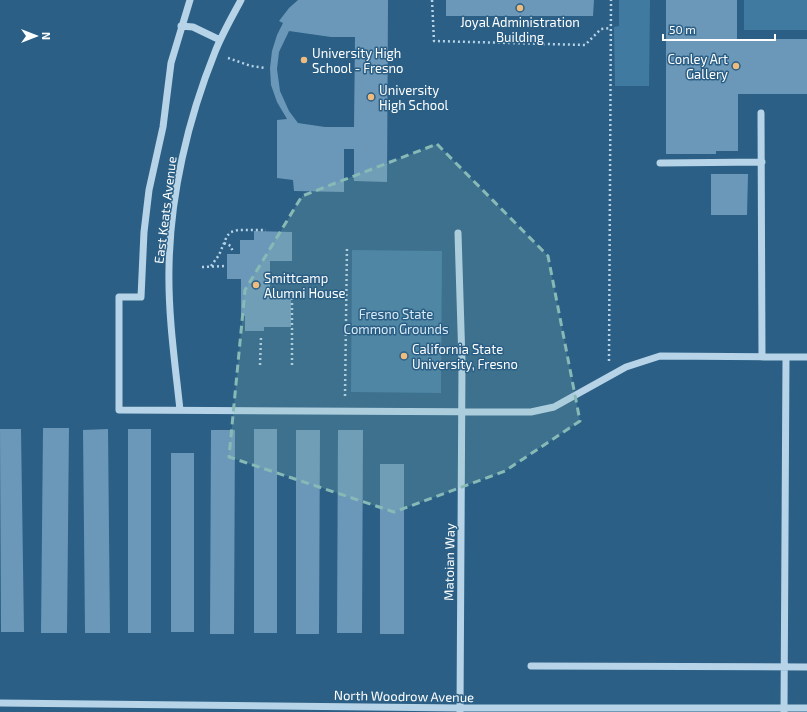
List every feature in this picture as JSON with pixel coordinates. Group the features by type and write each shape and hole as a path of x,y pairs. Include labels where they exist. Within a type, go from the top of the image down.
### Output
{"street":[{"path":"190,0 171,63 163,127 149,190 144,232 140,297 120,297 119,410 462,412 545,410 561,404 626,366 660,356 807,357"},
{"name":"East Keats Avenue","path":"180,410 169,302 168,266 178,182 186,143 202,89 220,40 241,0"},
{"path":"181,26 193,27 220,40"},
{"path":"762,113 762,357"},
{"path":"660,163 762,162"},
{"name":"Matoian Way","path":"458,233 462,362 460,710"},
{"path":"784,710 786,357"},
{"path":"531,666 807,667"},
{"name":"North Woodrow Avenue","path":"0,703 138,708 460,710 784,710 807,708"}],"path":[{"path":"432,0 434,41 585,45 601,29 611,28"},
{"path":"609,361 611,0"},
{"path":"228,58 251,66 265,68"},
{"path":"211,266 219,255 227,236 238,230 266,230"},
{"path":"224,243 232,246 233,253"},
{"path":"345,396 347,246"},
{"path":"202,266 227,266"},
{"path":"292,296 292,365"},
{"path":"260,365 261,337"}],"highlighted area":[{"path":"437,144 548,256 580,421 505,471 394,512 229,457 245,290 302,196"}],"green space":[{"path":"619,0 650,0 649,86 615,86 614,27 619,26"},
{"path":"744,0 807,0 807,30 744,30"},
{"name":"Fresno State Common Grounds","path":"352,250 442,251 441,393 351,392"}],"building":[{"name":"University High School","path":"298,0 388,0 387,182 354,181 354,149 344,149 344,192 294,191 293,180 277,178 277,120 287,119 277,102 271,85 270,68 272,51 283,23 279,21 289,8","holes":["289,31 331,37 355,37 354,127 325,127 298,123 289,111 280,91 277,69 279,52"]},
{"name":"Joyal Administration Building","path":"446,0 594,0 593,16 446,16"},
{"name":"Conley Art Gallery","path":"666,0 737,0 737,39 807,39 807,94 738,94 738,151 716,151 716,154 666,154"},
{"path":"711,174 748,174 747,215 711,215"},
{"name":"Smittcamp Alumni House","path":"254,231 292,232 292,261 270,261 270,292 291,292 291,327 264,327 264,331 245,331 245,316 241,316 241,279 227,279 227,254 240,254 240,240 254,240"},
{"path":"43,428 69,428 67,633 41,633"},
{"path":"0,429 21,429 24,632 1,632"},
{"path":"108,429 110,633 85,633 83,430"},
{"path":"128,429 151,429 151,633 128,633"},
{"path":"254,429 277,429 277,633 254,633"},
{"path":"211,430 235,430 234,634 210,634"},
{"path":"296,430 320,430 319,634 296,634"},
{"path":"338,430 363,430 362,633 337,633"},
{"path":"171,453 194,453 194,632 171,632"},
{"path":"380,464 404,464 404,634 380,634"}],"place":[{"name":"Joyal Administration Building","path":"520,8"},
{"name":"University High School - Fresno","path":"304,60"},
{"name":"Conley Art Gallery","path":"736,66"},
{"name":"University High School","path":"371,97"},
{"name":"Smittcamp Alumni House","path":"256,285"},
{"name":"California State University, Fresno","path":"404,356"}]}
